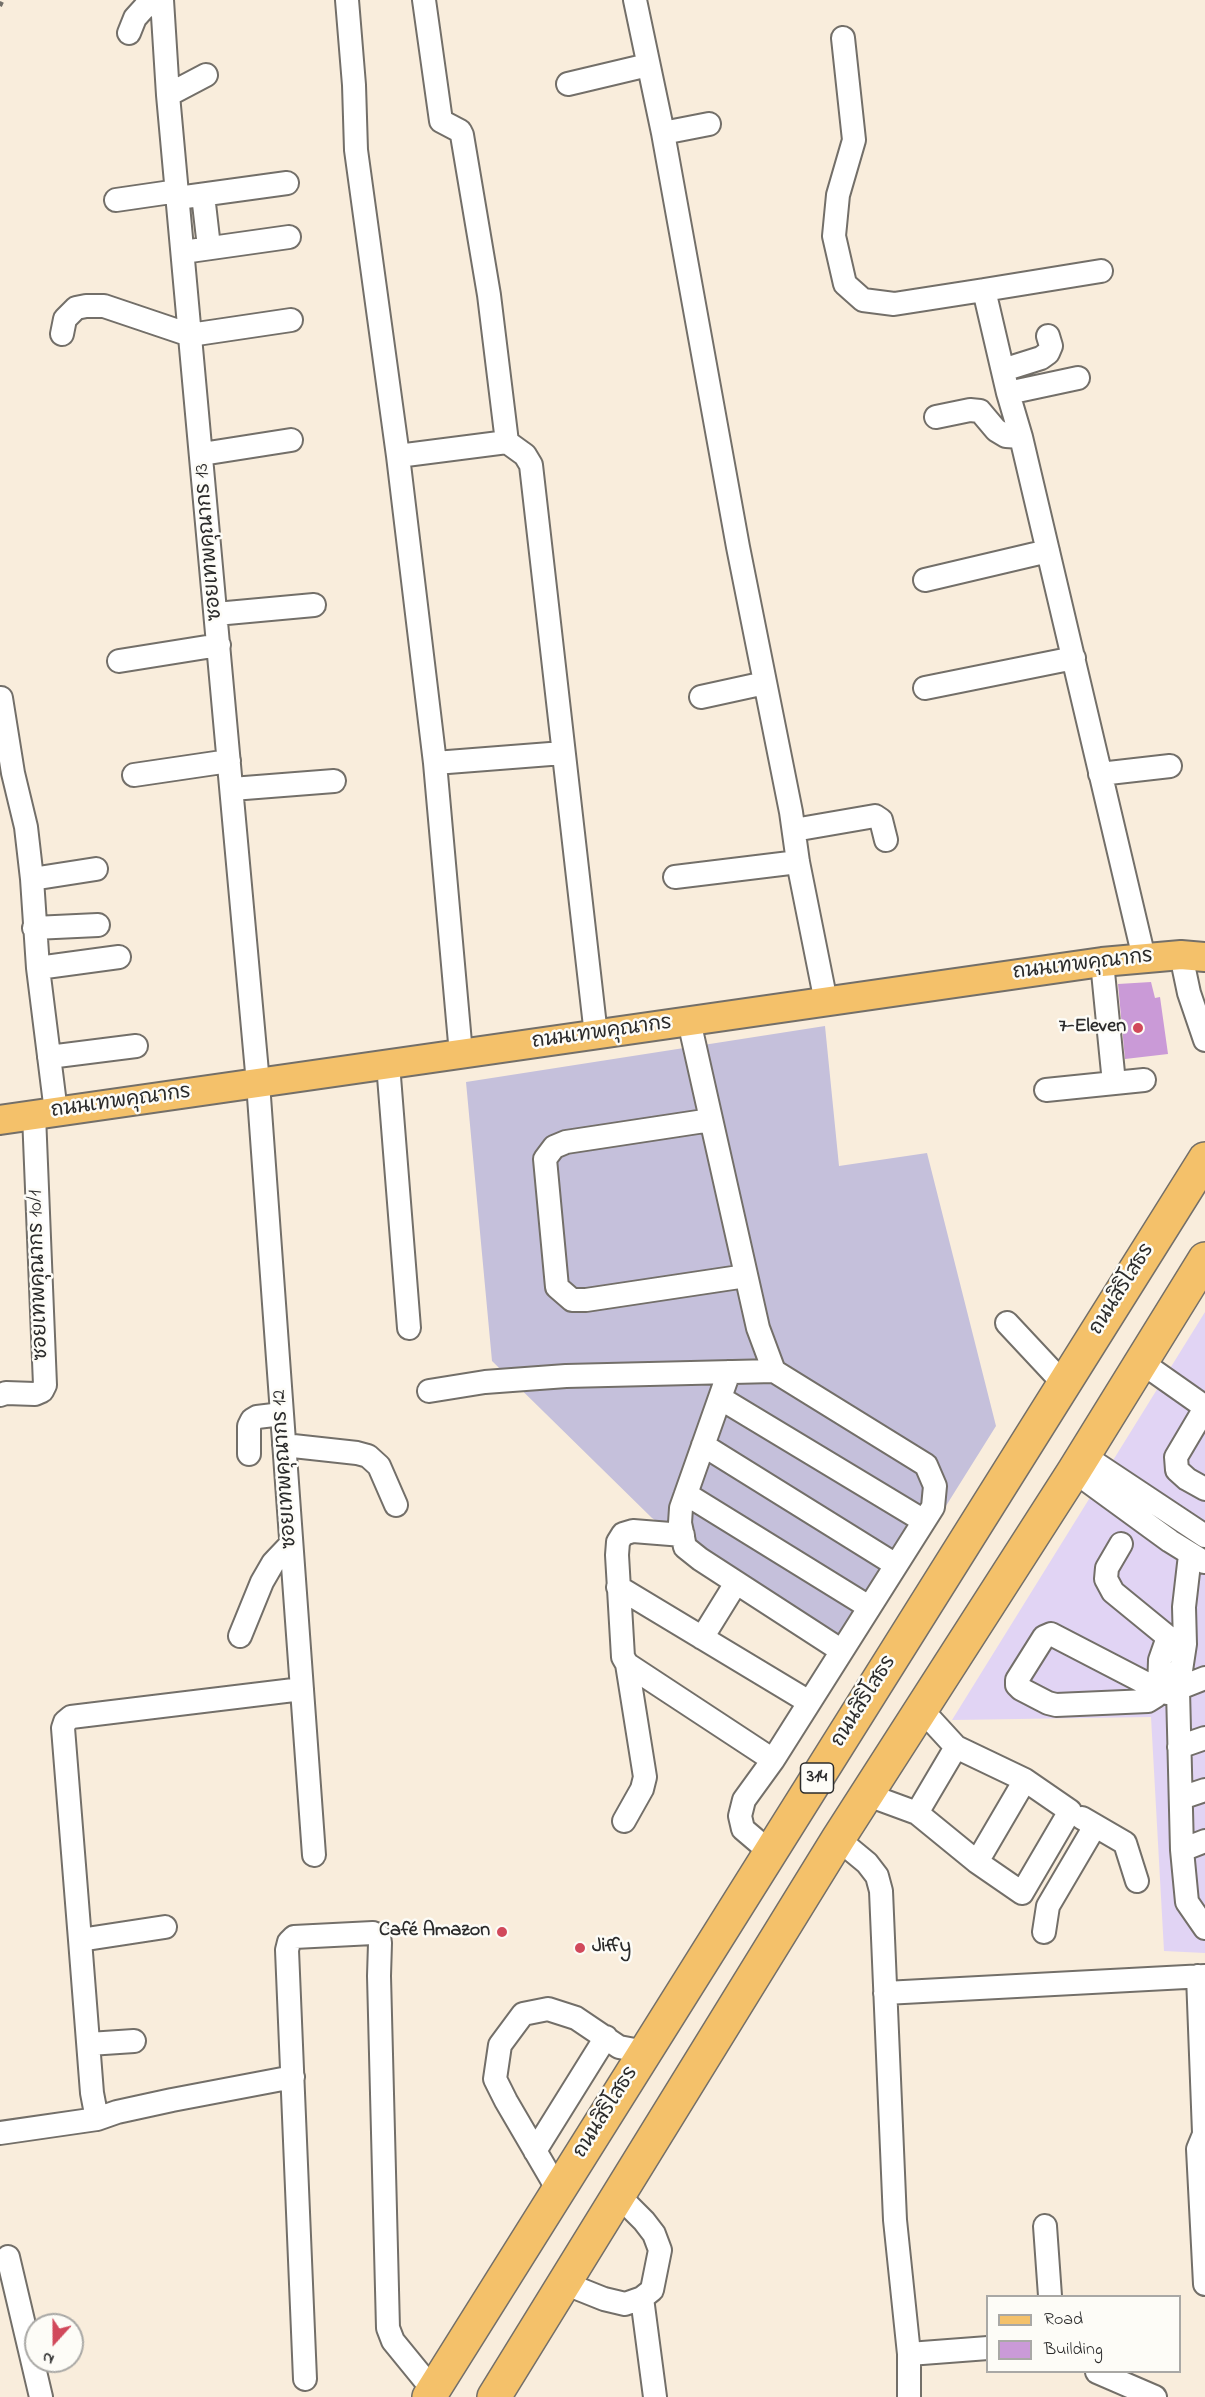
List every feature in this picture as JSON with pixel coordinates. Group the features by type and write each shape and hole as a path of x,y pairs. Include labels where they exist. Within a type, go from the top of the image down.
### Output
{"highway":[{"name":"ถนนสิริโสธร","path":"431,2394 1205,1159"},
{"path":"494,2397 838,1839 922,1710 1205,1259"}],"main road":[{"name":"ถนนเทพคุณากร","path":"0,1120 1102,962 1193,956"}],"street":[{"path":"129,33 135,18 144,8 160,0"},
{"name":"ซอยเทพคุณากร 13","path":"160,0 258,1083"},
{"path":"347,0 354,85 356,150 398,456 435,763 461,1054"},
{"path":"424,0 441,121 460,131 462,135 489,295 507,442"},
{"path":"636,0 826,1002"},
{"path":"843,38 854,140 838,195 834,236 845,284 863,300 894,304 1101,270"},
{"path":"568,84 648,65"},
{"path":"168,94 206,75"},
{"path":"663,133 709,124"},
{"path":"116,200 203,195 287,183"},
{"path":"203,195 209,247"},
{"path":"183,252 289,237"},
{"path":"984,290 1008,393 1021,436 1144,958"},
{"path":"62,334 65,319 76,309 86,306 104,306 190,334 291,320"},
{"path":"1003,370 1041,358 1048,353 1051,346 1048,336"},
{"path":"1008,393 1078,378"},
{"path":"936,417 970,410 980,411 996,430 1006,436 1021,436"},
{"path":"202,454 291,440"},
{"path":"398,456 507,442 525,455 531,465 596,1035"},
{"path":"925,580 1048,551"},
{"path":"216,614 314,605"},
{"path":"119,661 219,645"},
{"path":"925,688 1074,658"},
{"path":"701,697 765,683"},
{"path":"1,698 13,773 26,827 32,879 34,928 49,1057 45,1113"},
{"path":"435,763 563,753"},
{"path":"134,775 229,761"},
{"path":"1100,774 1170,766"},
{"path":"232,789 334,781"},
{"path":"794,830 875,816 881,820 886,840"},
{"path":"675,877 798,862"},
{"path":"32,879 96,868"},
{"path":"34,928 98,925"},
{"path":"1193,956 1189,993 1205,1040"},
{"path":"38,968 119,957"},
{"path":"1102,962 1114,1083"},
{"path":"689,1021 758,1328 774,1371"},
{"path":"49,1057 136,1046"},
{"path":"388,1064 409,1328"},
{"path":"1046,1090 1144,1080"},
{"name":"ซอยเทพคุณากร 12","path":"258,1083 314,1855"},
{"name":"ซอยเทพคุณากร 10/1","path":"0,1395 6,1393 35,1394 42,1392 45,1385 45,1113"},
{"path":"711,1120 566,1143 554,1148 545,1160 557,1287 572,1300 586,1300 746,1276"},
{"path":"1007,1323 1064,1384"},
{"path":"1141,1362 1203,1418 1176,1457 1177,1470 1187,1479 1205,1489"},
{"path":"429,1391 485,1382 566,1376 774,1371 926,1466 935,1486 933,1507 773,1760 744,1800 740,1816 743,1829 770,1852"},
{"path":"729,1372 681,1508 680,1523 685,1547 736,1583 842,1651"},
{"path":"720,1398 924,1521"},
{"path":"249,1454 249,1426 252,1420 257,1417 282,1414"},
{"path":"284,1445 368,1456 379,1466 396,1505"},
{"path":"703,1445 896,1565"},
{"path":"1078,1463 1205,1536"},
{"path":"1078,1463 1198,1559 1184,1606 1177,1641 1160,1660 1164,1692 1179,1747 1182,1850 1205,1928"},
{"path":"686,1494 869,1608"},
{"path":"624,1821 642,1789 645,1777 627,1664 623,1657 621,1644 618,1542 623,1534 633,1531 683,1535"},
{"path":"240,1636 262,1582 273,1563 291,1544"},
{"path":"1120,1545 1107,1568 1106,1579 1113,1592 1177,1641"},
{"path":"702,1638 736,1583"},
{"path":"618,1587 809,1702"},
{"path":"1164,1692 1051,1634 1044,1637 1017,1680 1017,1685 1021,1689 1056,1705 1148,1701 1164,1692 1205,1678"},
{"path":"627,1664 773,1760"},
{"path":"97,2119 88,2044 63,1728 65,1722 71,1717 302,1689"},
{"path":"922,1710 956,1747 1025,1780 1125,1844 1137,1881"},
{"path":"1179,1747 1205,1738"},
{"path":"917,1813 956,1747"},
{"path":"977,1862 1025,1780"},
{"path":"1181,1798 1205,1790"},
{"path":"868,1795 917,1813 977,1862 1022,1893 1048,1906"},
{"path":"1022,1893 1071,1810"},
{"path":"1044,1932 1048,1906 1095,1826"},
{"path":"838,1839 867,1863 877,1876 881,1891 895,2220 909,2354 909,2397"},
{"path":"1182,1850 1205,1841"},
{"path":"80,1940 165,1927"},
{"path":"305,2379 287,1950 289,1942 294,1937 373,1933 379,1936 380,1943 388,2328 393,2341 431,2394"},
{"path":"885,1993 1201,1976 1204,2133 1198,2149 1198,2173 1205,2284"},
{"path":"558,2190 495,2079 500,2046 523,2014 548,2009 576,2018 620,2047 645,2052"},
{"path":"535,2151 606,2037"},
{"path":"88,2044 134,2041"},
{"path":"0,2133 97,2119 150,2104 293,2077"},
{"path":"564,2283 604,2299 625,2304 642,2298 652,2290 660,2250 654,2234 618,2195"},
{"path":"1045,2226 1050,2295"},
{"path":"8,2258 41,2397"},
{"path":"642,2298 656,2397"},
{"path":"909,2354 986,2348"},
{"path":"1099,2373 1155,2397"}],"path":[{"path":"0,6 3,0"}],"shaded area":[{"path":"825,1026 839,1166 927,1153 996,1426 852,1656 652,1518 492,1361 466,1082"},
{"path":"1205,1312 1205,1953 1164,1951 1151,1717 952,1720"}],"building":[{"name":"7-Eleven","path":"1151,982 1155,998 1160,997 1168,1054 1125,1059 1118,984"}],"place":[{"name":"7-Eleven","path":"1138,1028"},
{"name":"Café Amazon","path":"502,1932"},
{"name":"Jiffy","path":"580,1948"}]}
